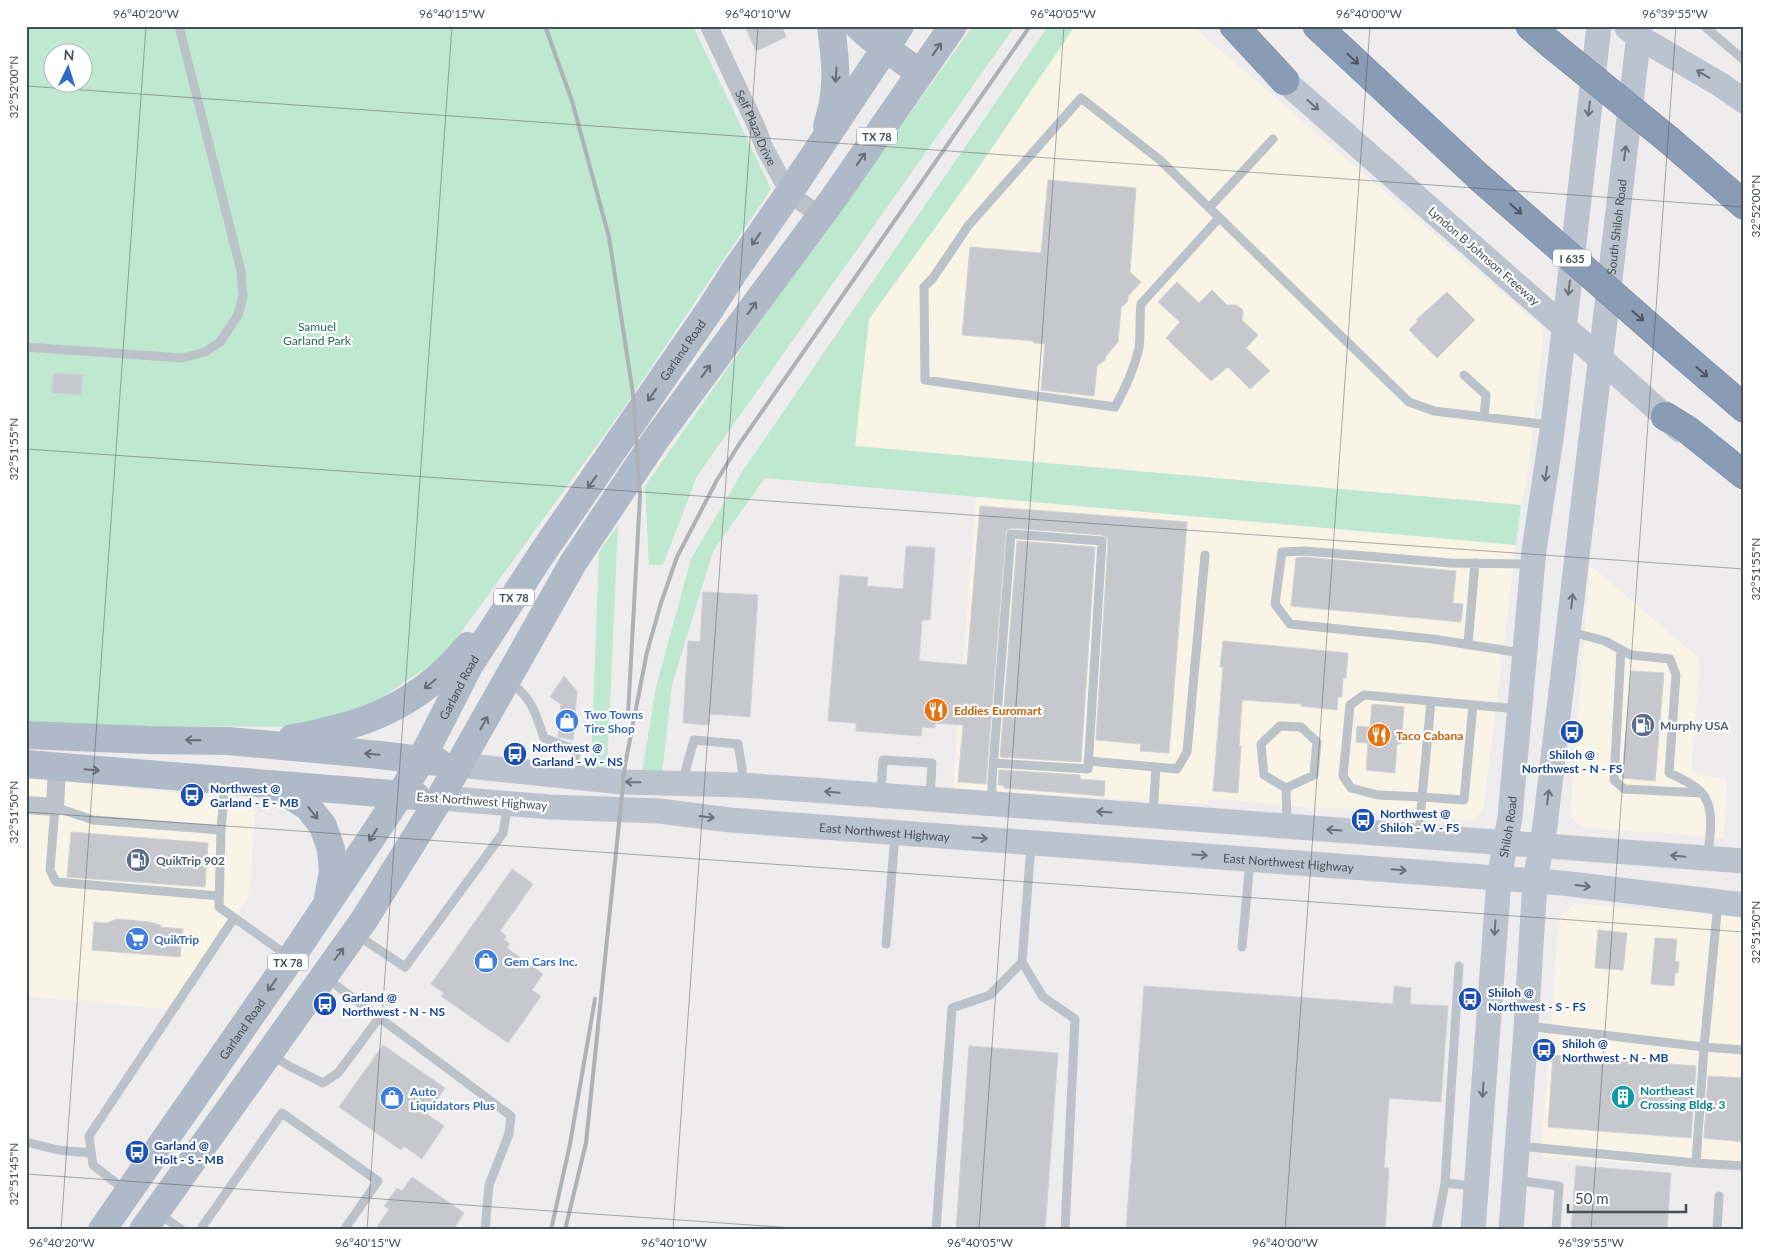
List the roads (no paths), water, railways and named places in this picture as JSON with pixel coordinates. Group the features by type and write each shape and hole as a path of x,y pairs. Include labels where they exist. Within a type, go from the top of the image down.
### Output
{"highway":[{"path":"1234,26 1286,81"},
{"name":"I 635","path":"1318,26 1480,177 1744,408"},
{"path":"1530,26 1669,140 1744,205"},
{"path":"1700,167 1744,185"},
{"path":"1665,416 1689,431 1744,474"}],"main road":[{"path":"820,147 833,106 837,67 831,26"},
{"path":"858,26 892,37 920,73"},
{"name":"TX 78","path":"149,1221 355,933 440,798 508,681 573,563 656,439 827,207 953,26"},
{"name":"Lyndon B Johnson Freeway","path":"1224,26 1744,487"},
{"path":"1511,1230 1535,881 1546,816 1591,427 1553,426 1599,26"},
{"path":"1635,30 1744,101"},
{"name":"South Shiloh Road","path":"1591,427 1635,30"},
{"name":"TX 78","path":"820,147 892,37"},
{"name":"Garland Road","path":"102,1230 291,958 400,795 421,760 469,666 541,555 704,320 734,272 820,147"},
{"name":"Shiloh Road","path":"1473,1230 1499,879 1510,817 1533,564 1553,426"},
{"path":"26,735 138,740 228,741 299,738 375,717 418,694 452,666 541,555"},
{"path":"228,741 380,755 572,778 622,782 742,785 1744,861"},
{"name":"East Northwest Highway","path":"26,764 508,804 658,811 730,820 1535,881 1744,905"},
{"path":"274,785 308,807 323,826 331,849 333,872 327,903"},
{"path":"881,796 887,831"},
{"path":"1151,851 1153,816"},
{"path":"128,1192 149,1221"}],"street":[{"name":"Self Plaza Drive","path":"709,26 764,147 788,194 827,207"},
{"path":"26,804 54,806 57,766"}],"lane":[{"path":"26,347 182,358 205,352 220,342 238,314 243,296 241,271 179,26"},
{"path":"1704,26 1744,60"},
{"path":"1220,218 1141,304 1139,347 1126,388 1115,407 926,380 924,287 933,278 968,226 1081,98 1160,160 1209,208 1220,218 1409,402 1434,411 1553,426"},
{"path":"1209,208 1273,139"},
{"path":"1464,375 1486,395 1484,417"},
{"path":"992,804 994,763 1010,534 1102,541 1088,769 994,763"},
{"path":"1525,653 1433,639 1290,624 1275,604 1282,552 1306,551 1451,563 1533,564"},
{"path":"1088,761 1177,768 1187,752 1205,555"},
{"path":"1468,644 1475,563"},
{"path":"1568,632 1605,641 1631,655 1670,659 1676,675 1669,773 1687,782 1702,793 1709,806 1708,859"},
{"path":"1621,650 1614,780 1624,789 1702,793"},
{"path":"508,681 521,689 533,707 544,738 576,750 572,778"},
{"path":"1473,705 1464,800 1378,795 1352,788 1343,776 1350,705 1364,695 1520,709"},
{"path":"1419,836 1431,701"},
{"path":"1280,726 1301,727 1318,742 1314,775 1286,788 1264,775 1261,744 1280,726"},
{"path":"682,784 694,740 738,744 742,768 742,785"},
{"path":"881,796 883,760 932,763 930,799"},
{"path":"1153,816 1156,767"},
{"path":"225,781 221,830 219,907 291,958"},
{"path":"1286,788 1287,826"},
{"path":"355,933 405,966 503,833 508,804"},
{"path":"220,896 56,882 50,870 54,806 93,820 221,830"},
{"path":"886,944 887,831"},
{"path":"1032,842 1022,962 1043,997 1075,1019 1065,1230"},
{"path":"1242,947 1250,858"},
{"path":"1696,1163 1704,1047 1718,902"},
{"path":"128,1192 93,1165 88,1136 234,918"},
{"path":"936,1230 952,1008 990,995 1022,962"},
{"path":"1436,1230 1446,1183 1459,966"},
{"path":"323,976 510,1116 509,1134 489,1185 485,1230"},
{"path":"269,1053 289,1066 323,1083 338,1073 380,1018"},
{"path":"1526,1026 1744,1050"},
{"path":"200,1230 282,1113 378,1181 344,1230"},
{"path":"26,1142 58,1150 91,1153"},
{"path":"1518,1146 1744,1166"},
{"path":"1515,1180 1559,1186 1556,1230"},
{"path":"1446,1183 1476,1186"},
{"path":"1717,1230 1719,1196"},
{"path":"149,1221 182,1230"}],"railway":[{"path":"545,26 572,101 609,237 633,394 640,496 628,715"},
{"path":"565,1230 586,1143 625,765 647,652 677,557 717,480 738,446 1030,26"},
{"path":"551,1230 570,1144 595,999"}],"place":[{"name":"Eddies Euromart","path":"936,710"},
{"name":"Two Towns Tire Shop","path":"567,721"},
{"name":"Murphy USA","path":"1643,725"},
{"name":"Shiloh @ Northwest - N - FS","path":"1572,732"},
{"name":"Taco Cabana","path":"1379,735"},
{"name":"Northwest @ Garland - W - NS","path":"515,754"},
{"name":"Northwest @ Garland - E - MB","path":"192,795"},
{"name":"Northwest @ Shiloh - W - FS","path":"1363,820"},
{"name":"QuikTrip 902","path":"138,860"},
{"name":"QuikTrip","path":"137,939"},
{"name":"Gem Cars Inc.","path":"486,961"},
{"name":"Shiloh @ Northwest - S - FS","path":"1470,999"},
{"name":"Garland @ Northwest - N - NS","path":"325,1004"},
{"name":"Shiloh @ Northwest - N - MB","path":"1544,1050"},
{"name":"Northeast Crossing Bldg. 3","path":"1623,1097"},
{"name":"Auto Liquidators Plus","path":"392,1098"},
{"name":"Garland @ Holt - S - MB","path":"137,1152"}],"park label":[{"name":"Samuel Garland Park","path":"317,333"}]}
